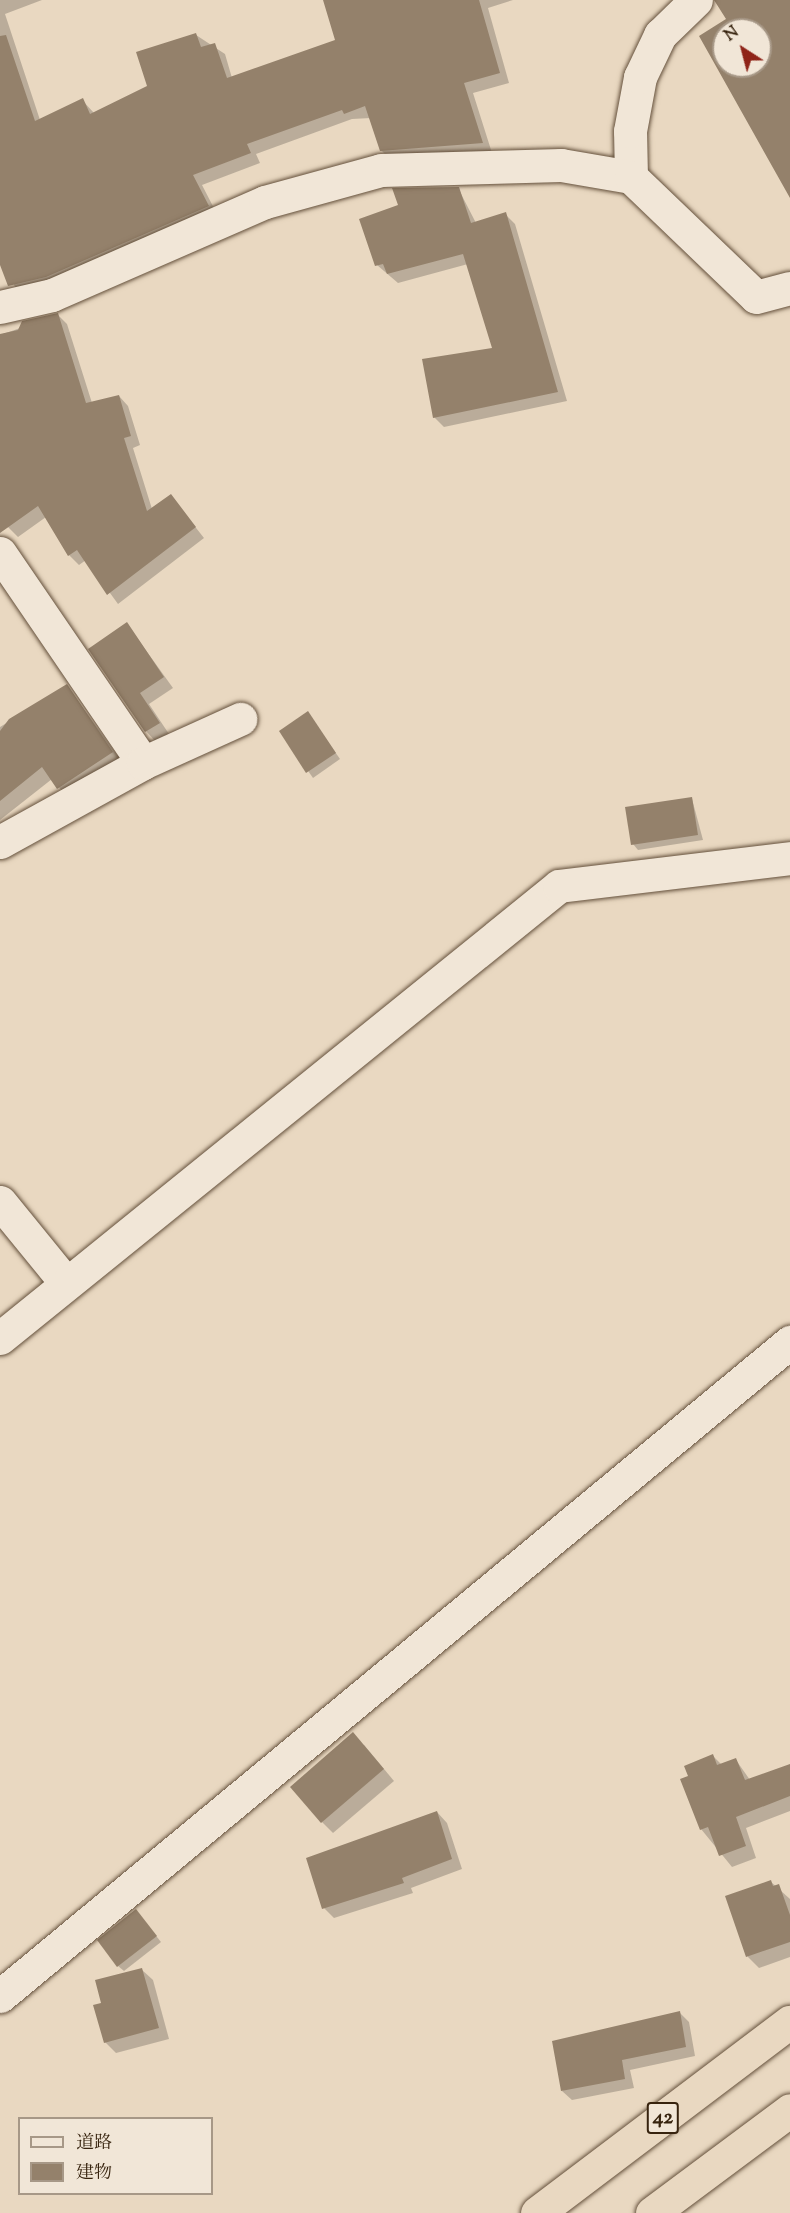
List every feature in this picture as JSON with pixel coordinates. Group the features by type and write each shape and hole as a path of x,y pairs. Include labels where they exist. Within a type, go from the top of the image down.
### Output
{"highway":[{"name":"42","path":"537,2213 790,2022"},
{"path":"652,2213 790,2110"}],"street":[{"path":"631,177 630,131 640,77 660,35 696,0"},
{"path":"0,307 52,295 265,202 381,170 561,165 631,177 756,297 790,288"},
{"path":"0,553 144,764"},
{"path":"0,842 144,764 240,719"},
{"path":"0,1338 559,886 790,858"},
{"path":"0,1202 66,1283"},
{"path":"0,1996 790,1342"}],"building":[{"path":"323,0 479,0 500,73 464,83 483,143 380,151 365,106 344,114 342,110 247,144 251,153 193,175 209,206 46,277 8,286 0,265 0,36 6,35 35,121 83,98 90,114 147,86 136,52 196,33 201,47 215,43 227,78 335,40"},
{"path":"714,0 790,0 790,198 723,78 772,78 772,18 725,18"},
{"path":"712,28 712,59 699,36"},
{"path":"459,187 471,223 506,212 558,392 433,418 422,359 492,348 463,254 387,274 383,264 375,266 359,219 398,205 392,188"},
{"path":"58,313 86,403 119,395 131,436 124,438 147,511 171,494 196,527 107,595 77,550 68,556 38,506 0,533 0,334 18,330 22,321"},
{"path":"127,622 164,677 140,693 160,723 145,732 88,649"},
{"path":"67,684 113,752 57,789 42,767 0,801 0,731 9,719"},
{"path":"308,711 336,753 306,773 279,731"},
{"path":"692,797 698,835 631,845 625,807"},
{"path":"353,1732 384,1769 321,1823 290,1787"},
{"path":"713,1754 717,1765 736,1758 745,1780 790,1764 790,1796 736,1817 746,1846 719,1856 708,1827 700,1830 680,1779 688,1776 684,1766"},
{"path":"437,1811 452,1859 402,1878 404,1883 322,1909 306,1858"},
{"path":"771,1880 773,1886 779,1884 790,1915 790,1942 746,1957 725,1896"},
{"path":"136,1909 157,1936 117,1967 97,1940"},
{"path":"142,1968 159,2028 104,2043 93,2005 101,2003 95,1980"},
{"path":"680,2011 686,2047 622,2060 625,2079 561,2091 552,2041"}]}
